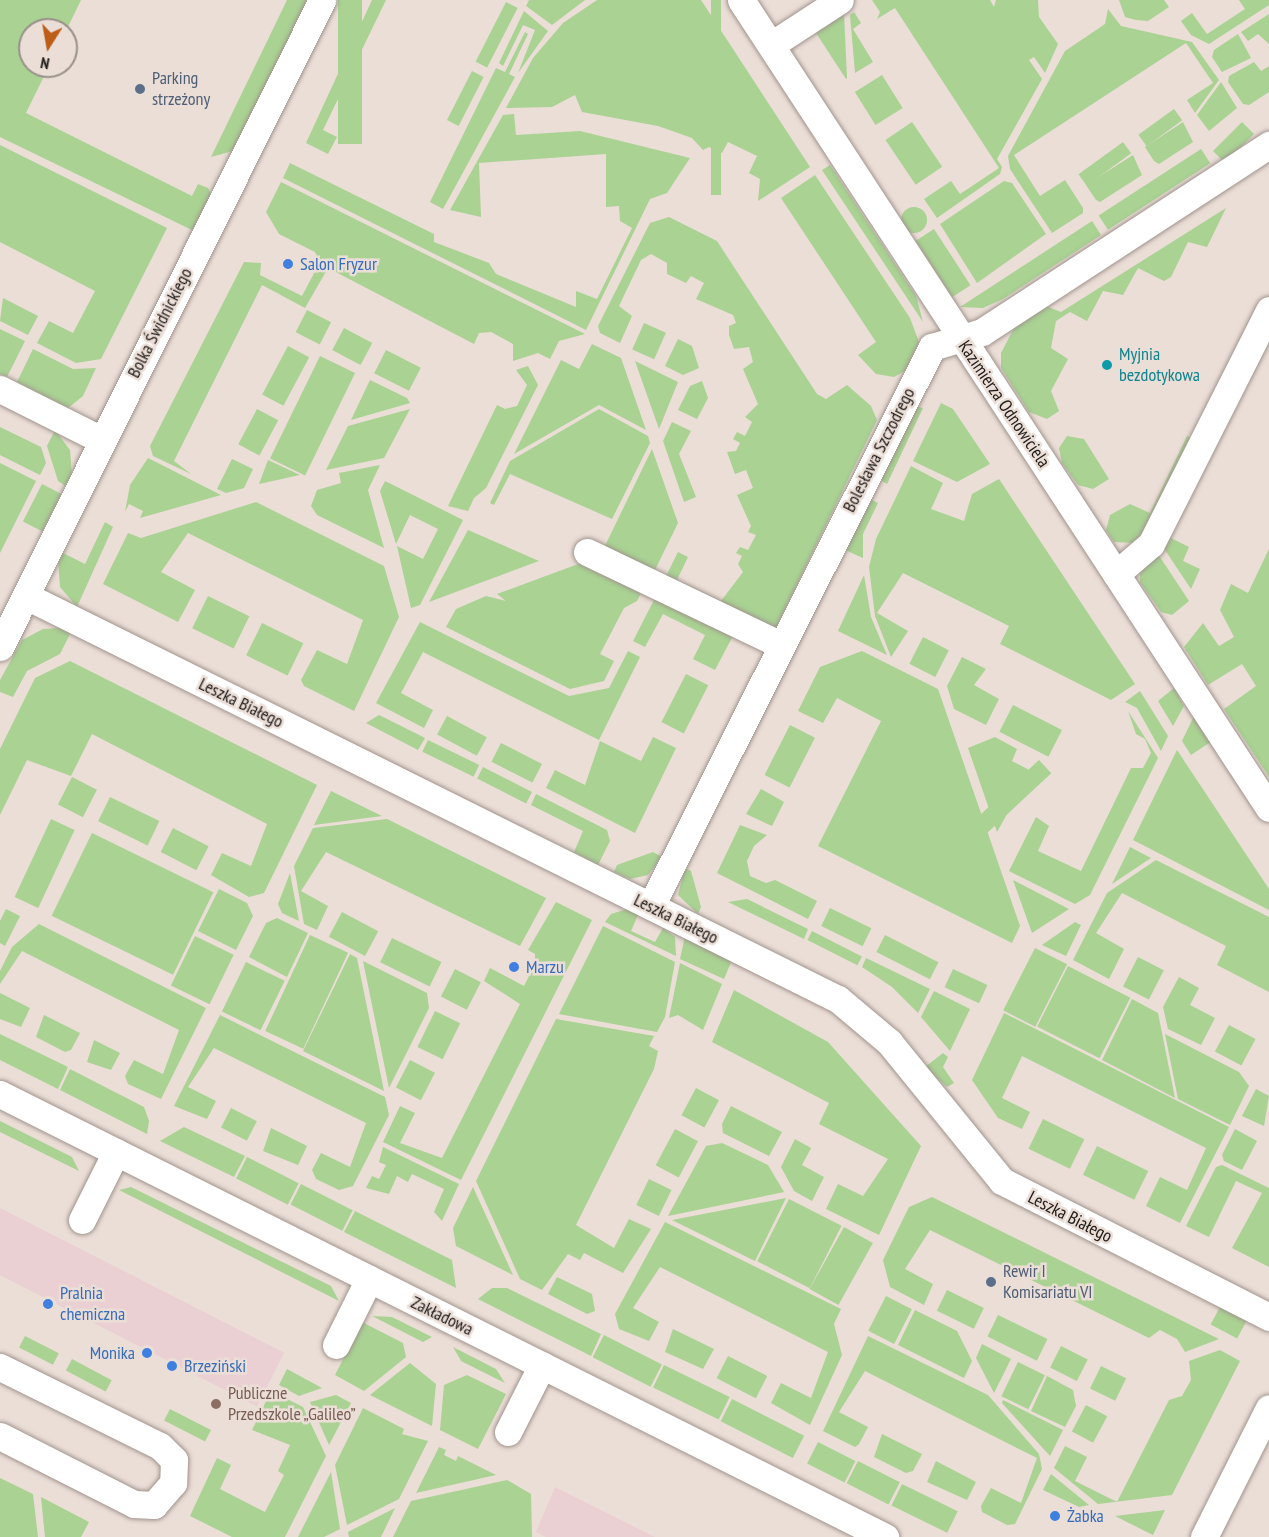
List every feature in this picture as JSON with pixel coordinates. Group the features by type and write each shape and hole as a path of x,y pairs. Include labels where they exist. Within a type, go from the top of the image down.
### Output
{"street":[{"name":"Bolka Świdnickiego","path":"0,647 322,0"},
{"name":"Kazimierza Odnowiciela","path":"741,0 1269,808"},
{"path":"771,45 840,0"},
{"name":"Bolesława Szczodrego","path":"651,906 926,356 938,343 982,332 1269,145"},
{"path":"1116,574 1151,544 1269,310"},
{"path":"0,389 102,440"},
{"path":"587,552 781,645"},
{"name":"Leszka Białego","path":"26,596 819,989 866,1020 1002,1181 1269,1317"},
{"name":"Zakładowa","path":"0,1095 542,1365 850,1529 885,1537"},
{"path":"82,1220 116,1152"},
{"path":"336,1345 369,1279"},
{"path":"508,1432 542,1365"},
{"path":"0,1367 160,1446 174,1460 173,1484 154,1504 134,1504 0,1436"},
{"path":"1204,1537 1269,1408"}],"shaded area":[{"path":"0,1208 284,1353 257,1406 0,1275"},
{"path":"555,1487 655,1537 546,1537 536,1532"}],"green space":[{"path":"0,0 81,0 72,18 18,18 18,78 43,78 26,113 192,196 198,184 208,188 211,194 194,231 0,137"},
{"path":"287,0 309,0 233,151 211,157"},
{"path":"338,0 362,0 362,144 338,144"},
{"path":"372,0 386,0 323,130 337,137 328,154 306,143"},
{"path":"529,0 585,0 552,25 526,6"},
{"path":"597,0 701,0 810,167 758,201 760,179 749,173 757,156 728,142 722,153 709,147 703,150 692,138 658,126 582,112 575,95 552,107 506,108 533,58 563,23"},
{"path":"711,0 721,0 721,195 711,195"},
{"path":"872,0 990,0 994,7 996,0 1038,0 1039,17 1058,44 1045,73 1034,57 1029,60 1042,79 997,159 1002,167 1000,174 937,218 924,199 951,181 960,194 999,168 895,8 877,19 880,12"},
{"path":"1119,0 1164,0 1169,7 1148,21 1136,20 1125,17"},
{"path":"1239,0 1269,0 1269,5 1209,44 1191,35 1181,21 1192,13 1207,34 1245,9"},
{"path":"506,2 518,8 487,68 476,62"},
{"path":"1108,9 1121,26 1192,42 1219,80 1195,113 1187,100 1213,83 1186,43 1014,155 1040,196 1065,180 1083,208 1083,213 1052,233 1010,169 1008,156 1065,51 1105,24"},
{"path":"524,11 548,31 518,73 535,30 523,25 503,66 499,63"},
{"path":"854,12 861,23 853,29 873,62 855,73 850,15"},
{"path":"844,13 847,78 846,79 816,33"},
{"path":"1269,14 1269,44 1258,34 1248,41 1241,32"},
{"path":"525,32 528,34 509,74 515,77 443,209 430,202 496,68 505,72"},
{"path":"1238,34 1251,58 1222,72 1212,57 1214,50"},
{"path":"1254,62 1261,71 1269,66 1269,92 1249,105 1243,104 1228,82 1229,76"},
{"path":"472,71 484,77 459,126 447,120"},
{"path":"882,75 903,108 876,125 855,92"},
{"path":"1221,82 1237,108 1209,131 1197,115"},
{"path":"1174,109 1182,120 1147,146 1138,135"},
{"path":"514,114 516,135 580,131 690,158 667,193 650,199 586,330 283,178 290,163 434,234 434,242 489,263 496,274 576,307 576,291 597,299 632,228 620,221 619,206 606,207 606,154 479,163 481,217 450,210 503,115"},
{"path":"912,122 942,167 916,185 885,140"},
{"path":"1183,122 1193,142 1159,164 1154,161 1145,147"},
{"path":"1242,122 1254,134 1225,163 1213,151"},
{"path":"1123,142 1131,153 1087,186 1079,174"},
{"path":"0,145 167,228 101,359 76,363 37,343 49,321 73,333 95,291 0,242"},
{"path":"1201,149 1210,163 1108,230 1099,215"},
{"path":"1133,155 1142,175 1100,202 1096,200 1086,185"},
{"path":"830,165 916,296 923,322 822,170"},
{"path":"815,175 910,318 919,342 905,371 894,377 876,374 858,355 876,342 781,198"},
{"path":"1004,181 1012,183 1046,234 977,283 940,224"},
{"path":"281,182 585,334 559,341 550,359 538,353 513,361 513,344 491,332 479,333 474,344 328,268 305,308 262,285 174,461 191,474 153,456 150,446 244,262 261,263 260,275 302,296 320,262 315,252 279,234 266,212"},
{"path":"914,207 923,211 927,220 923,229 914,233 905,229 901,220 905,211"},
{"path":"1226,208 1207,247 1188,242 1171,277 1164,281 1138,268 1123,295 1103,291 1087,321 1070,312 1056,321 1051,348 1068,359 1051,391 1059,411 1047,419 1029,412 1001,368 1001,353 1014,328 1046,306 1061,312"},
{"path":"669,217 717,241 817,394 826,399 847,385 871,406 877,420 774,632 665,578 678,552 688,557 677,580 721,601 743,572 738,564 742,556 736,553 740,547 748,550 756,535 748,532 751,526 737,495 753,488 746,470 735,474 727,452 736,451 740,443 733,439 737,432 745,436 752,422 745,417 758,404 743,369 753,362 749,347 734,349 729,335 729,326 736,323 733,315 696,299 704,283 691,276 686,283 667,274 667,263 651,254 641,260 619,306 632,316 620,343 600,333 598,326 650,223"},
{"path":"1092,221 1101,235 1003,299 983,308 960,307"},
{"path":"934,229 970,285 952,297 916,241"},
{"path":"3,298 38,316 28,335 0,321"},
{"path":"307,310 331,322 320,345 296,332"},
{"path":"644,323 666,333 654,359 632,349"},
{"path":"344,328 372,343 361,365 332,350"},
{"path":"0,329 25,341 7,377 0,374"},
{"path":"678,339 692,346 699,368 683,375 665,366"},
{"path":"592,344 621,358 646,430 599,405 514,454 561,360 579,369"},
{"path":"288,346 309,357 283,406 262,395"},
{"path":"33,349 73,369 96,368 83,396 68,408 17,382"},
{"path":"386,350 421,368 409,391 374,373"},
{"path":"320,356 355,373 305,476 270,458"},
{"path":"635,361 678,382 659,429"},
{"path":"528,366 538,385 486,488 474,498 468,511 448,506 497,405 505,409 517,406 527,385 516,370"},
{"path":"370,380 407,398 410,403 351,420"},
{"path":"702,381 708,398 697,419 678,410 690,386"},
{"path":"941,403 953,409 990,464 957,482 913,461"},
{"path":"916,406 923,408 887,484 879,479"},
{"path":"257,409 278,420 259,456 238,444"},
{"path":"410,409 384,458 326,470 348,426"},
{"path":"599,409 648,436 650,443 612,519 510,474 494,505 490,503 510,461"},
{"path":"672,422 691,431 679,454 696,497 684,502 663,441"},
{"path":"0,427 41,447 46,463 40,475 0,455"},
{"path":"55,430 70,450 72,475 67,487 58,481 47,446"},
{"path":"1067,436 1084,439 1109,479 1093,489 1078,485 1062,463 1059,448"},
{"path":"1187,436 1193,438 1146,535 1136,543 1114,542 1106,530 1110,515 1130,504 1150,513"},
{"path":"652,449 678,523 653,574 602,552"},
{"path":"148,458 221,495 140,518 143,511 129,504 125,512 130,485"},
{"path":"232,459 253,469 244,488 226,493 217,489"},
{"path":"268,460 300,475 259,484"},
{"path":"0,463 36,481 0,553"},
{"path":"380,465 368,490 384,548 317,515 311,506 317,490 341,483 339,473"},
{"path":"911,466 943,483 931,509 964,521 972,494 999,479 1135,684 1111,700 1000,644 1009,626 903,573 877,613 908,631 891,657 875,616 869,567 876,539"},
{"path":"385,481 463,520 420,605 411,608 397,546 423,559 438,529 410,515 396,544 380,491"},
{"path":"42,484 62,494 43,531 23,521"},
{"path":"870,499 878,503 863,534 863,558 845,550"},
{"path":"256,502 384,566 399,617 354,711 304,686 301,680 317,650 347,664 363,620 188,533 161,572 195,590 178,622 103,584 128,533 141,538"},
{"path":"105,522 113,527 77,607 60,587 58,559 61,552 85,564"},
{"path":"468,530 539,561 429,602"},
{"path":"1165,535 1189,547 1183,561 1200,569 1191,589 1161,544"},
{"path":"1269,549 1269,777 1224,709 1256,686 1242,664 1208,685 1184,647 1203,623 1219,646 1234,637 1220,610 1231,584 1248,593"},
{"path":"1156,551 1189,601 1172,615 1161,612 1140,582 1140,573"},
{"path":"589,560 645,585 637,601 624,608 600,654 614,661 604,681 570,689 446,627 456,609 486,596 506,601 497,594"},
{"path":"864,575 871,617 887,655 838,631"},
{"path":"658,592 736,630 715,670 693,659 705,635 663,614 645,647 633,641"},
{"path":"208,596 249,616 234,649 192,628"},
{"path":"420,622 569,696 609,688 628,651 640,657 599,740 423,652 401,693 433,710 424,728 376,703"},
{"path":"262,623 303,643 288,676 246,655"},
{"path":"59,628 71,632 60,654 27,671 13,697 0,692 0,680 22,640 43,629"},
{"path":"923,637 949,650 935,677 909,664"},
{"path":"862,651 938,689 1020,926 1012,943 818,846 881,721 837,698 823,723 798,711 820,667"},
{"path":"962,657 986,669 974,685 999,699 986,725 954,709 947,686"},
{"path":"70,661 317,785 264,893 249,897 211,875 222,853 251,866 267,824 92,734 71,776 27,760 0,815 0,749 35,678"},
{"path":"686,674 708,685 684,733 661,722"},
{"path":"1174,688 1184,706 1173,726 1158,701"},
{"path":"1140,691 1168,736 1161,751 1137,708 1125,702"},
{"path":"1013,705 1062,730 1048,757 999,732"},
{"path":"1128,711 1158,758 1090,895 1075,904 1009,871 1036,817 1049,826 1038,851 1081,871 1131,768 1143,768 1151,753 1145,739 1136,734"},
{"path":"379,715 425,738 418,750 366,723"},
{"path":"447,716 487,737 477,756 437,735"},
{"path":"1194,716 1212,741 1191,755 1182,741"},
{"path":"790,725 815,738 790,788 765,775"},
{"path":"653,737 676,748 635,833 546,788 555,770 585,785 600,741 641,761"},
{"path":"995,737 1017,749 1012,761 1031,771 997,832 968,748"},
{"path":"428,740 479,765 474,777 422,752"},
{"path":"501,743 542,764 532,783 491,762"},
{"path":"1177,750 1269,889 1269,910 1133,840"},
{"path":"1039,760 1051,773 985,835 973,821"},
{"path":"483,767 532,792 526,804 477,779"},
{"path":"72,777 97,790 83,817 58,805"},
{"path":"761,789 784,802 772,826 746,814"},
{"path":"331,791 382,816 314,825"},
{"path":"536,794 607,830 610,841 598,865 574,852 583,831 531,805"},
{"path":"110,797 159,821 148,845 98,821"},
{"path":"51,819 75,830 38,908 15,897"},
{"path":"387,819 546,898 520,946 326,852 301,891 328,906 317,930 304,924 294,866 313,828"},
{"path":"740,825 767,835 754,846 747,861 750,876 766,883 775,880 817,901 808,919 717,873"},
{"path":"173,828 209,846 196,870 161,852"},
{"path":"92,833 213,892 173,975 52,916"},
{"path":"1130,847 1151,858 1112,884"},
{"path":"653,852 662,857 648,875 630,879 614,872 617,865"},
{"path":"1156,860 1269,917 1269,992 1217,965 1226,946 1122,893 1096,933 1124,949 1109,979 1073,960 1107,893"},
{"path":"685,868 691,871 701,907 698,914 678,895"},
{"path":"290,873 299,921 282,913 278,904"},
{"path":"1013,880 1069,909 1032,933"},
{"path":"219,889 247,903 253,916 236,950 198,931"},
{"path":"747,899 808,929 804,939 728,902"},
{"path":"556,902 592,920 461,1180 383,1142 400,1106 415,1113 400,1143 442,1158 520,1004 484,981 490,968 524,986 535,964 535,954 528,950"},
{"path":"830,908 871,928 863,946 821,926"},
{"path":"6,909 20,916 5,946 0,943 0,921"},
{"path":"627,909 638,915 631,931 655,942 663,928 675,937 676,956 605,922 611,914"},
{"path":"342,912 378,931 365,956 329,937"},
{"path":"277,918 308,933 287,977 249,957 266,923"},
{"path":"1075,922 1081,925 1066,956 1042,945"},
{"path":"39,924 206,1008 161,1099 128,1084 125,1076 134,1060 163,1074 179,1030 22,951 0,984 0,971 12,947"},
{"path":"603,926 675,962 665,1017 657,1032 559,1014"},
{"path":"812,931 862,956 857,965 807,940"},
{"path":"310,935 348,953 303,1049 265,1031"},
{"path":"885,935 938,962 930,979 876,952"},
{"path":"195,936 234,955 210,1004 171,985"},
{"path":"685,936 732,960 724,979 680,959"},
{"path":"392,938 441,962 430,986 380,962"},
{"path":"1035,948 1067,964 1035,1027 1003,1010"},
{"path":"350,954 357,958 384,1091 303,1051"},
{"path":"1138,957 1164,970 1149,1000 1123,986"},
{"path":"866,958 930,989 918,1013 892,987 862,967"},
{"path":"363,961 427,993 429,1008 389,1088"},
{"path":"246,962 285,981 261,1030 222,1011"},
{"path":"680,963 722,984 703,1030 678,1015 669,1018"},
{"path":"1068,966 1130,998 1099,1058 1037,1027"},
{"path":"455,969 481,982 467,1010 441,997"},
{"path":"953,969 987,985 979,1003 945,987"},
{"path":"1179,977 1199,988 1190,1005 1215,1018 1201,1045 1168,1029 1163,1007"},
{"path":"734,990 828,1042 921,1146 879,1235 826,1209 838,1184 863,1196 888,1159 819,1124 829,1103 712,1042"},
{"path":"934,991 970,1009 950,1051 921,1017"},
{"path":"0,993 30,1008 21,1027 0,1019"},
{"path":"1132,999 1158,1013 1175,1098 1102,1060"},
{"path":"435,1011 460,1023 443,1059 417,1047"},
{"path":"1004,1013 1229,1127 1180,1223 1146,1206 1160,1177 1187,1190 1206,1148 1022,1056 1002,1098 1030,1112 1022,1129 998,1118 972,1080"},
{"path":"44,1015 80,1033 71,1050 65,1052 36,1037"},
{"path":"220,1015 385,1097 389,1115 353,1186 339,1190 316,1179 312,1170 321,1153 350,1167 366,1123 214,1048 188,1087 216,1101 207,1119 174,1106"},
{"path":"556,1019 654,1036 649,1046 658,1051 654,1069 576,1225 614,1248 629,1219 651,1229 623,1273 584,1253 580,1260 568,1254 542,1290 520,1279 476,1181"},
{"path":"1229,1025 1255,1039 1241,1066 1215,1051"},
{"path":"0,1034 68,1067 58,1089 0,1060"},
{"path":"1165,1034 1239,1072 1249,1086 1230,1125 1178,1099"},
{"path":"94,1040 120,1053 111,1070 87,1062"},
{"path":"943,1053 948,1057 943,1067 954,1083 947,1087 925,1067"},
{"path":"410,1060 435,1073 421,1100 396,1088"},
{"path":"70,1069 144,1107 149,1121 147,1134 60,1090"},
{"path":"696,1088 719,1100 704,1128 681,1115"},
{"path":"1256,1089 1269,1096 1264,1126 1242,1116"},
{"path":"731,1106 782,1132 769,1156 723,1133 722,1124"},
{"path":"231,1108 257,1121 247,1141 221,1128"},
{"path":"1043,1119 1084,1139 1070,1169 1029,1149"},
{"path":"0,1121 72,1157 79,1171 0,1132"},
{"path":"184,1127 245,1156 234,1177 160,1141"},
{"path":"271,1128 307,1146 298,1165 263,1151"},
{"path":"675,1129 698,1141 679,1177 656,1165"},
{"path":"1235,1129 1257,1141 1242,1170 1224,1161 1222,1155"},
{"path":"795,1139 811,1148 802,1165 824,1177 812,1201 794,1191 781,1167"},
{"path":"722,1143 768,1165 784,1192 668,1216 706,1146"},
{"path":"1097,1146 1148,1171 1134,1200 1083,1175"},
{"path":"383,1147 459,1184 442,1221 434,1212 444,1189 412,1174 408,1182 397,1176 389,1194 366,1188 372,1176 379,1179 386,1165 379,1162"},
{"path":"247,1157 299,1183 288,1205 236,1178"},
{"path":"1222,1165 1269,1188 1269,1267 1232,1248 1262,1193 1236,1181 1209,1237 1186,1226 1216,1167"},
{"path":"649,1179 671,1190 659,1216 636,1205"},
{"path":"301,1184 353,1210 342,1231 291,1204"},
{"path":"131,1187 331,1286 339,1301 119,1190"},
{"path":"473,1187 513,1275 456,1246 453,1228"},
{"path":"932,1197 1219,1339 1185,1352 1177,1339 1160,1330 1149,1338 930,1230 905,1269 933,1284 924,1305 890,1287 883,1260 909,1207"},
{"path":"786,1198 755,1261 672,1220"},
{"path":"789,1199 842,1226 810,1288 757,1261"},
{"path":"355,1211 452,1260 456,1288 344,1232"},
{"path":"665,1222 841,1309 834,1324 842,1355 810,1425 771,1403 781,1383 811,1398 828,1352 660,1267 633,1308 659,1322 649,1341 619,1329 615,1314"},
{"path":"844,1227 873,1243 838,1305 810,1289"},
{"path":"557,1277 592,1294 595,1311 587,1314 548,1294"},
{"path":"492,1288 507,1288 601,1334 591,1356 478,1299"},
{"path":"947,1290 984,1308 974,1329 937,1311"},
{"path":"886,1296 912,1309 894,1344 868,1331"},
{"path":"1221,1305 1247,1319 1237,1339 1211,1324"},
{"path":"915,1310 957,1331 972,1361 964,1378 898,1345"},
{"path":"998,1315 1047,1339 1037,1361 987,1337"},
{"path":"372,1316 392,1317 432,1337 423,1342"},
{"path":"362,1322 403,1343 406,1357 364,1391 335,1375"},
{"path":"673,1329 714,1349 703,1369 665,1352"},
{"path":"604,1335 662,1365 651,1387 593,1357"},
{"path":"25,1336 59,1353 53,1365 19,1348"},
{"path":"868,1336 988,1395 1039,1454 1042,1469 1015,1524 1007,1525 982,1512 981,1506 991,1488 1021,1503 1037,1458 865,1371 839,1412 868,1427 859,1444 855,1447 823,1431"},
{"path":"982,1344 1011,1359 994,1393 976,1358"},
{"path":"1061,1346 1088,1360 1077,1381 1050,1367"},
{"path":"453,1347 496,1369 505,1383 461,1361"},
{"path":"1220,1350 1240,1361 1172,1495 1117,1502 1169,1400 1182,1396 1191,1380 1189,1361"},
{"path":"728,1356 767,1376 756,1398 717,1378"},
{"path":"72,1359 112,1380 106,1392 66,1370"},
{"path":"1018,1362 1045,1375 1028,1409 1001,1396"},
{"path":"410,1363 436,1384 432,1426 370,1395"},
{"path":"664,1365 730,1397 719,1419 653,1387"},
{"path":"1101,1366 1126,1378 1115,1401 1090,1388"},
{"path":"287,1369 322,1388 299,1396 279,1385"},
{"path":"467,1375 506,1394 478,1449 440,1430 444,1385"},
{"path":"1047,1376 1073,1390 1076,1406 1065,1427 1031,1411"},
{"path":"271,1391 303,1407 326,1456 285,1537 232,1537 190,1516 217,1458 231,1465 220,1489 265,1512 284,1475 278,1471 290,1445 252,1430"},
{"path":"336,1395 351,1403 329,1445 310,1402"},
{"path":"732,1399 804,1436 793,1458 721,1421"},
{"path":"1003,1400 1063,1430 1050,1456 1002,1403"},
{"path":"1086,1405 1107,1416 1093,1443 1072,1431"},
{"path":"363,1408 404,1429 402,1434 428,1441 399,1499 347,1525 335,1465"},
{"path":"170,1409 211,1430 205,1441 164,1421"},
{"path":"882,1434 922,1454 913,1471 906,1473 874,1457"},
{"path":"818,1442 855,1461 845,1482 807,1463"},
{"path":"1065,1446 1087,1457 1075,1481 1116,1502 1098,1504 1054,1468"},
{"path":"439,1447 446,1450 444,1455 456,1461 458,1456 496,1475 416,1493"},
{"path":"858,1461 900,1482 889,1505 847,1483"},
{"path":"936,1461 976,1482 967,1500 927,1482"},
{"path":"331,1472 340,1529 324,1537 298,1537"},
{"path":"1051,1474 1089,1505 1079,1507 1043,1490"},
{"path":"0,1478 33,1494 38,1537 0,1537"},
{"path":"507,1480 531,1494 532,1537 393,1537 411,1501"},
{"path":"902,1484 958,1511 947,1533 891,1506"},
{"path":"41,1497 89,1522 81,1537 45,1537"},
{"path":"395,1508 381,1537 349,1537 348,1532"},
{"path":"1165,1510 1153,1535 1115,1516"}],"place":[{"name":"Parking strzeżony","path":"140,89"},
{"name":"Salon Fryzur","path":"288,264"},
{"name":"Myjnia bezdotykowa","path":"1107,365"},
{"name":"Marzu","path":"514,967"},
{"name":"Rewir I Komisariatu VI","path":"991,1282"},
{"name":"Pralnia chemiczna","path":"48,1304"},
{"name":"Monika","path":"147,1353"},
{"name":"Brzeziński","path":"172,1366"},
{"name":"Publiczne Przedszkole „Galileo”","path":"216,1404"},
{"name":"Żabka","path":"1055,1516"}]}
